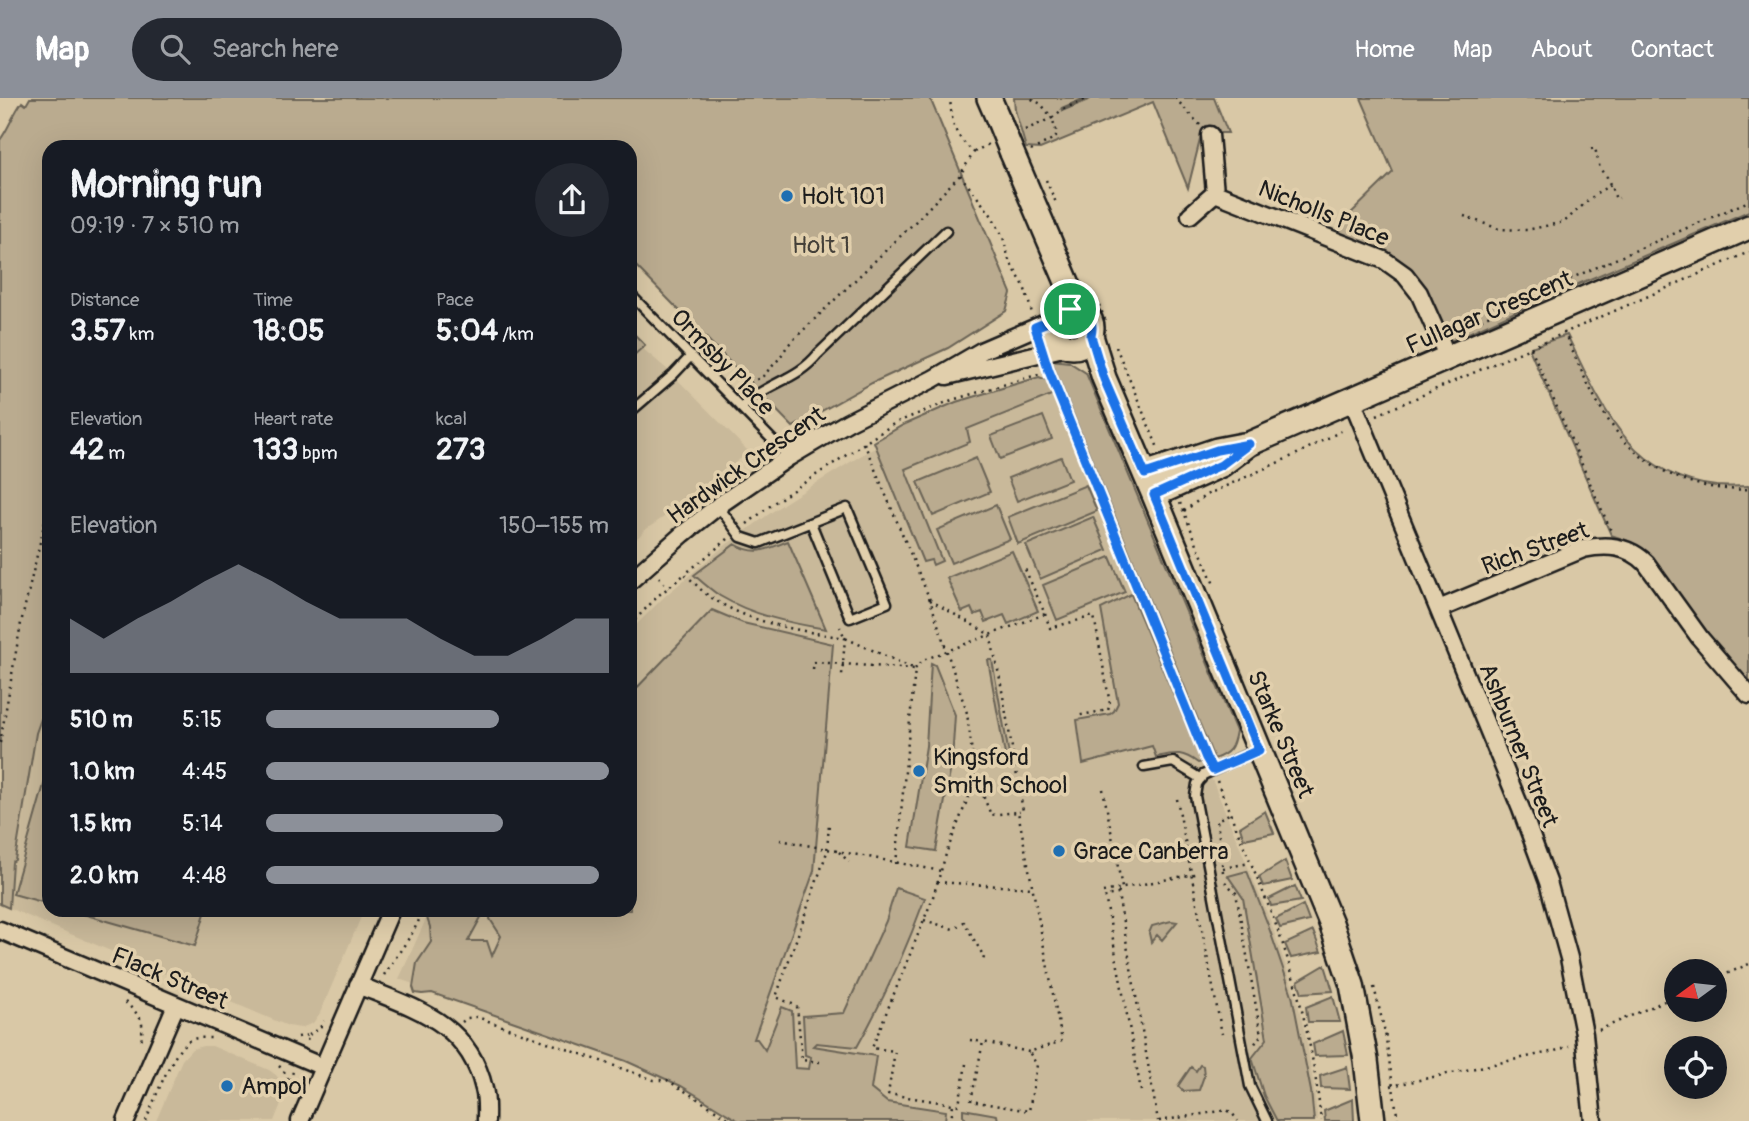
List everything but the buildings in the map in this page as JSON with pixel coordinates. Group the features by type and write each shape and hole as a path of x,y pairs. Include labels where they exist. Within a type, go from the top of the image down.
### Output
{"street":[{"path":"989,98 999,121 1020,153 1049,241 1087,303 1092,330 1086,341 1060,343 1049,321 1049,241"},
{"path":"1190,215 1215,193 1210,135"},
{"name":"Nicholls Place","path":"1215,193 1384,260 1405,275 1419,293 1449,347"},
{"name":"Fullagar Crescent","path":"1149,484 1221,465 1249,444 1352,400 1449,347 1749,228"},
{"path":"1049,321 1064,310 1087,303"},
{"name":"Hardwick Crescent","path":"637,575 718,506 789,457 983,350 1049,321"},
{"name":"Hardwick Crescent","path":"933,379 989,368 1086,341"},
{"name":"Starke Street","path":"1086,341 1149,484 1331,923 1352,985 1366,1060 1373,1121"},
{"name":"Ashburner Street","path":"1352,400 1521,809 1548,883 1569,958 1584,1034 1593,1121"},
{"name":"Rich Street","path":"1439,609 1583,549 1618,547 1640,557 1646,563 1700,638 1749,695"},
{"path":"300,1121 388,917"},
{"name":"Flack Street","path":"0,930 323,1067"},
{"path":"358,985 443,1024 463,1042 477,1063 485,1091 486,1121"},
{"path":"126,1121 176,1005"}],"lane":[{"path":"740,407 756,394 810,364 946,230"},
{"name":"Ormsby Place","path":"637,301 789,457"},
{"path":"637,406 691,356"},
{"path":"718,506 741,537 759,543 847,508 887,603 850,618 811,523"},
{"path":"1259,750 1203,775 1195,796 1250,1086 1267,1121"},
{"path":"1144,767 1173,762 1201,779"}],"path":[{"path":"1020,153 1056,137 1052,118 1063,109 1089,98"},
{"path":"1175,98 1210,135"},
{"path":"730,395 763,376 788,345 960,175 974,152 959,138 952,123 949,99"},
{"path":"1591,149 1595,148 1600,169 1608,177 1616,199 1619,198"},
{"path":"960,175 992,216 1003,237 1009,260 1049,321"},
{"path":"1048,182 1058,208"},
{"path":"1464,216 1499,229 1527,230 1564,222 1598,192 1612,185"},
{"path":"1449,347 1458,330 1749,201"},
{"path":"1375,415 1749,252"},
{"path":"1086,341 1087,303"},
{"path":"1564,333 1613,428 1634,451 1658,469 1688,482 1711,488 1749,489"},
{"path":"1115,345 1157,446"},
{"path":"1531,348 1618,547"},
{"path":"1043,352 1281,940 1298,995 1311,1053 1321,1121"},
{"path":"1184,511 1206,495 1349,427"},
{"path":"1320,443 1325,432"},
{"path":"864,443 930,600 967,713 976,778 991,815 1023,811 990,635 930,600"},
{"path":"0,743 21,623 42,534"},
{"path":"1025,569 1050,628 1094,616 1110,704 1108,710 1076,716"},
{"path":"637,618 685,574"},
{"path":"896,864 915,669 923,660 1045,614"},
{"path":"837,620 845,638 915,669"},
{"path":"813,669 814,662 915,669"},
{"path":"966,1064 959,1105 888,1094 895,1051 872,1048 924,920 976,778"},
{"path":"1103,789 1122,888 1118,894 1159,1121 1227,1110 1238,1121"},
{"path":"1177,799 1222,1034"},
{"path":"970,1040 1028,1052 1062,1041 1018,812"},
{"path":"1230,813 1217,820 1224,882 1236,892 1261,1035 1245,1060"},
{"path":"820,1062 802,1060 797,1006 776,997 827,850 829,823"},
{"path":"780,840 941,871"},
{"path":"839,852 849,862"},
{"path":"1103,892 1191,874"},
{"path":"937,882 1032,888"},
{"path":"926,890 934,892"},
{"path":"1118,894 1105,896 1141,1091"},
{"path":"376,992 382,977 420,917"},
{"path":"924,920 953,929 964,922 984,957 983,961"},
{"path":"1727,974 1749,964"},
{"path":"1595,1032 1664,1001"},
{"path":"460,1024 467,1018 477,1017 654,1080 667,1080 733,1121"},
{"path":"141,1045 143,1018"},
{"path":"146,1121 174,1058 184,1044 192,1039 222,1040"},
{"path":"983,1042 971,1101 1029,1111 1037,1065 1028,1052"},
{"path":"1370,1091 1555,1051"},
{"path":"276,1064 289,1080 293,1093 292,1101"},
{"path":"951,1121 953,1104"}],"shaded area":[{"path":"642,348 668,370 749,452 637,539 637,353"},
{"name":"Kingsford Smith School","path":"1038,388 1054,397 1270,920 1296,996 1306,1038 1318,1121 751,1121 680,1077 399,979 427,917 637,917 637,624 664,597 723,547 786,502 865,453 942,415"},
{"path":"42,645 42,917 361,917 320,1013 313,1023 301,1028 288,1026 9,908 22,734"},
{"name":"Ampol","path":"212,1046 276,1075 284,1091 274,1121 156,1121 182,1060 192,1049"}],"green space":[{"name":"Holt 1","path":"30,98 930,98 1011,293 1006,311 948,348 872,383 793,427 637,267 637,140 42,140 42,716 36,733 15,860 12,862 9,908 0,904 0,140 22,102 26,105"},
{"path":"1014,98 1214,98 1228,133 1201,136 1188,188 1153,102 1040,149 1026,148"},
{"path":"1361,98 1749,98 1749,211 1442,345 1405,275 1338,242 1342,222 1393,172"},
{"path":"1567,335 1606,410 1621,433 1639,452 1660,468 1686,479 1716,486 1749,486 1749,687 1647,555 1628,541 1611,535 1530,351 1531,347"},
{"path":"637,337 645,345 637,352"},
{"path":"1051,360 1069,362 1086,373 1236,731 1230,749 1219,757 1214,759"},
{"path":"1039,377 1047,380 1054,394 967,429 970,442 905,469 942,561 933,565 931,560 923,562 874,442 903,425 956,402"},
{"path":"1043,416 1052,439 1000,459 991,436"},
{"path":"1061,457 1070,480 1017,501 1008,478"},
{"path":"976,458 990,492 933,516 918,482"},
{"path":"1086,485 1097,511 1018,544 1008,517"},
{"path":"996,505 1010,539 951,563 937,530"},
{"path":"1093,517 1107,550 1040,579 1026,545"},
{"path":"788,541 826,629 785,621 745,608 720,596 694,575 735,544 756,551"},
{"path":"1012,551 1038,611 1008,624 1004,615 986,622 982,612 974,615 971,608 962,612 947,578"},
{"path":"1110,557 1125,592 1057,620 1043,585"},
{"path":"1131,594 1202,762 1198,763 1188,756 1178,754 1156,757 1152,746 1083,764 1077,720 1110,714 1118,703 1101,609"},
{"path":"712,610 743,623 833,644 814,871 754,1039 757,1039 765,1050 782,1007 792,1011 795,1068 809,1069 811,1057 805,1055 803,1016 844,1013 886,921 896,888 925,898 894,974 857,1047 816,1043 813,1046 876,1056 871,1089 887,1102 946,1111 945,1121 739,1121 681,1086 626,1061 432,993 415,993 413,987 417,963 431,942 427,917 481,917 468,941 487,941 492,956 501,936 490,917 637,917 637,688"},
{"path":"988,660 992,660 1011,766 1007,766"},
{"path":"931,663 935,665 955,715 952,761 936,851 910,847 926,746"},
{"path":"42,792 42,902 13,894"},
{"path":"1265,811 1274,833 1244,839 1240,827"},
{"path":"1285,861 1292,880 1263,886 1259,877"},
{"path":"1247,871 1292,995 1311,1091 1314,1121 1277,1121 1264,1096 1252,1058 1267,1039 1243,898 1228,876"},
{"path":"1295,886 1301,901 1271,906 1269,899"},
{"path":"1303,905 1309,921 1280,928 1276,919"},
{"path":"94,917 204,917 195,946"},
{"path":"1177,922 1162,940 1157,935 1151,942 1149,933 1152,926"},
{"path":"1313,931 1321,952 1291,958 1285,944"},
{"path":"1325,965 1333,991 1302,993 1298,981"},
{"path":"1333,996 1340,1022 1308,1022 1306,1007"},
{"path":"1343,1031 1348,1055 1315,1056 1313,1044"},
{"path":"1200,1065 1203,1066 1204,1076 1199,1090 1183,1091 1178,1086 1191,1067 1196,1071"},
{"path":"1347,1067 1350,1089 1321,1088 1320,1076"},
{"path":"1353,1099 1354,1121 1325,1121 1324,1111"},
{"path":"963,1109 997,1115 998,1121 967,1121"}],"waterway":[{"path":"1063,109 1089,98"}],"place":[{"name":"Holt 101","path":"787,196"},
{"name":"Kingsford Smith School","path":"919,771"},
{"name":"Grace Canberra","path":"1059,851"},
{"name":"Ampol","path":"227,1086"}],"route":[{"path":"1070,309 1083,311 1091,322 1091,336 1104,379 1145,474 1217,450 1249,444 1221,465 1154,495 1259,750 1213,770 1049,371 1035,327 1070,309"}]}
